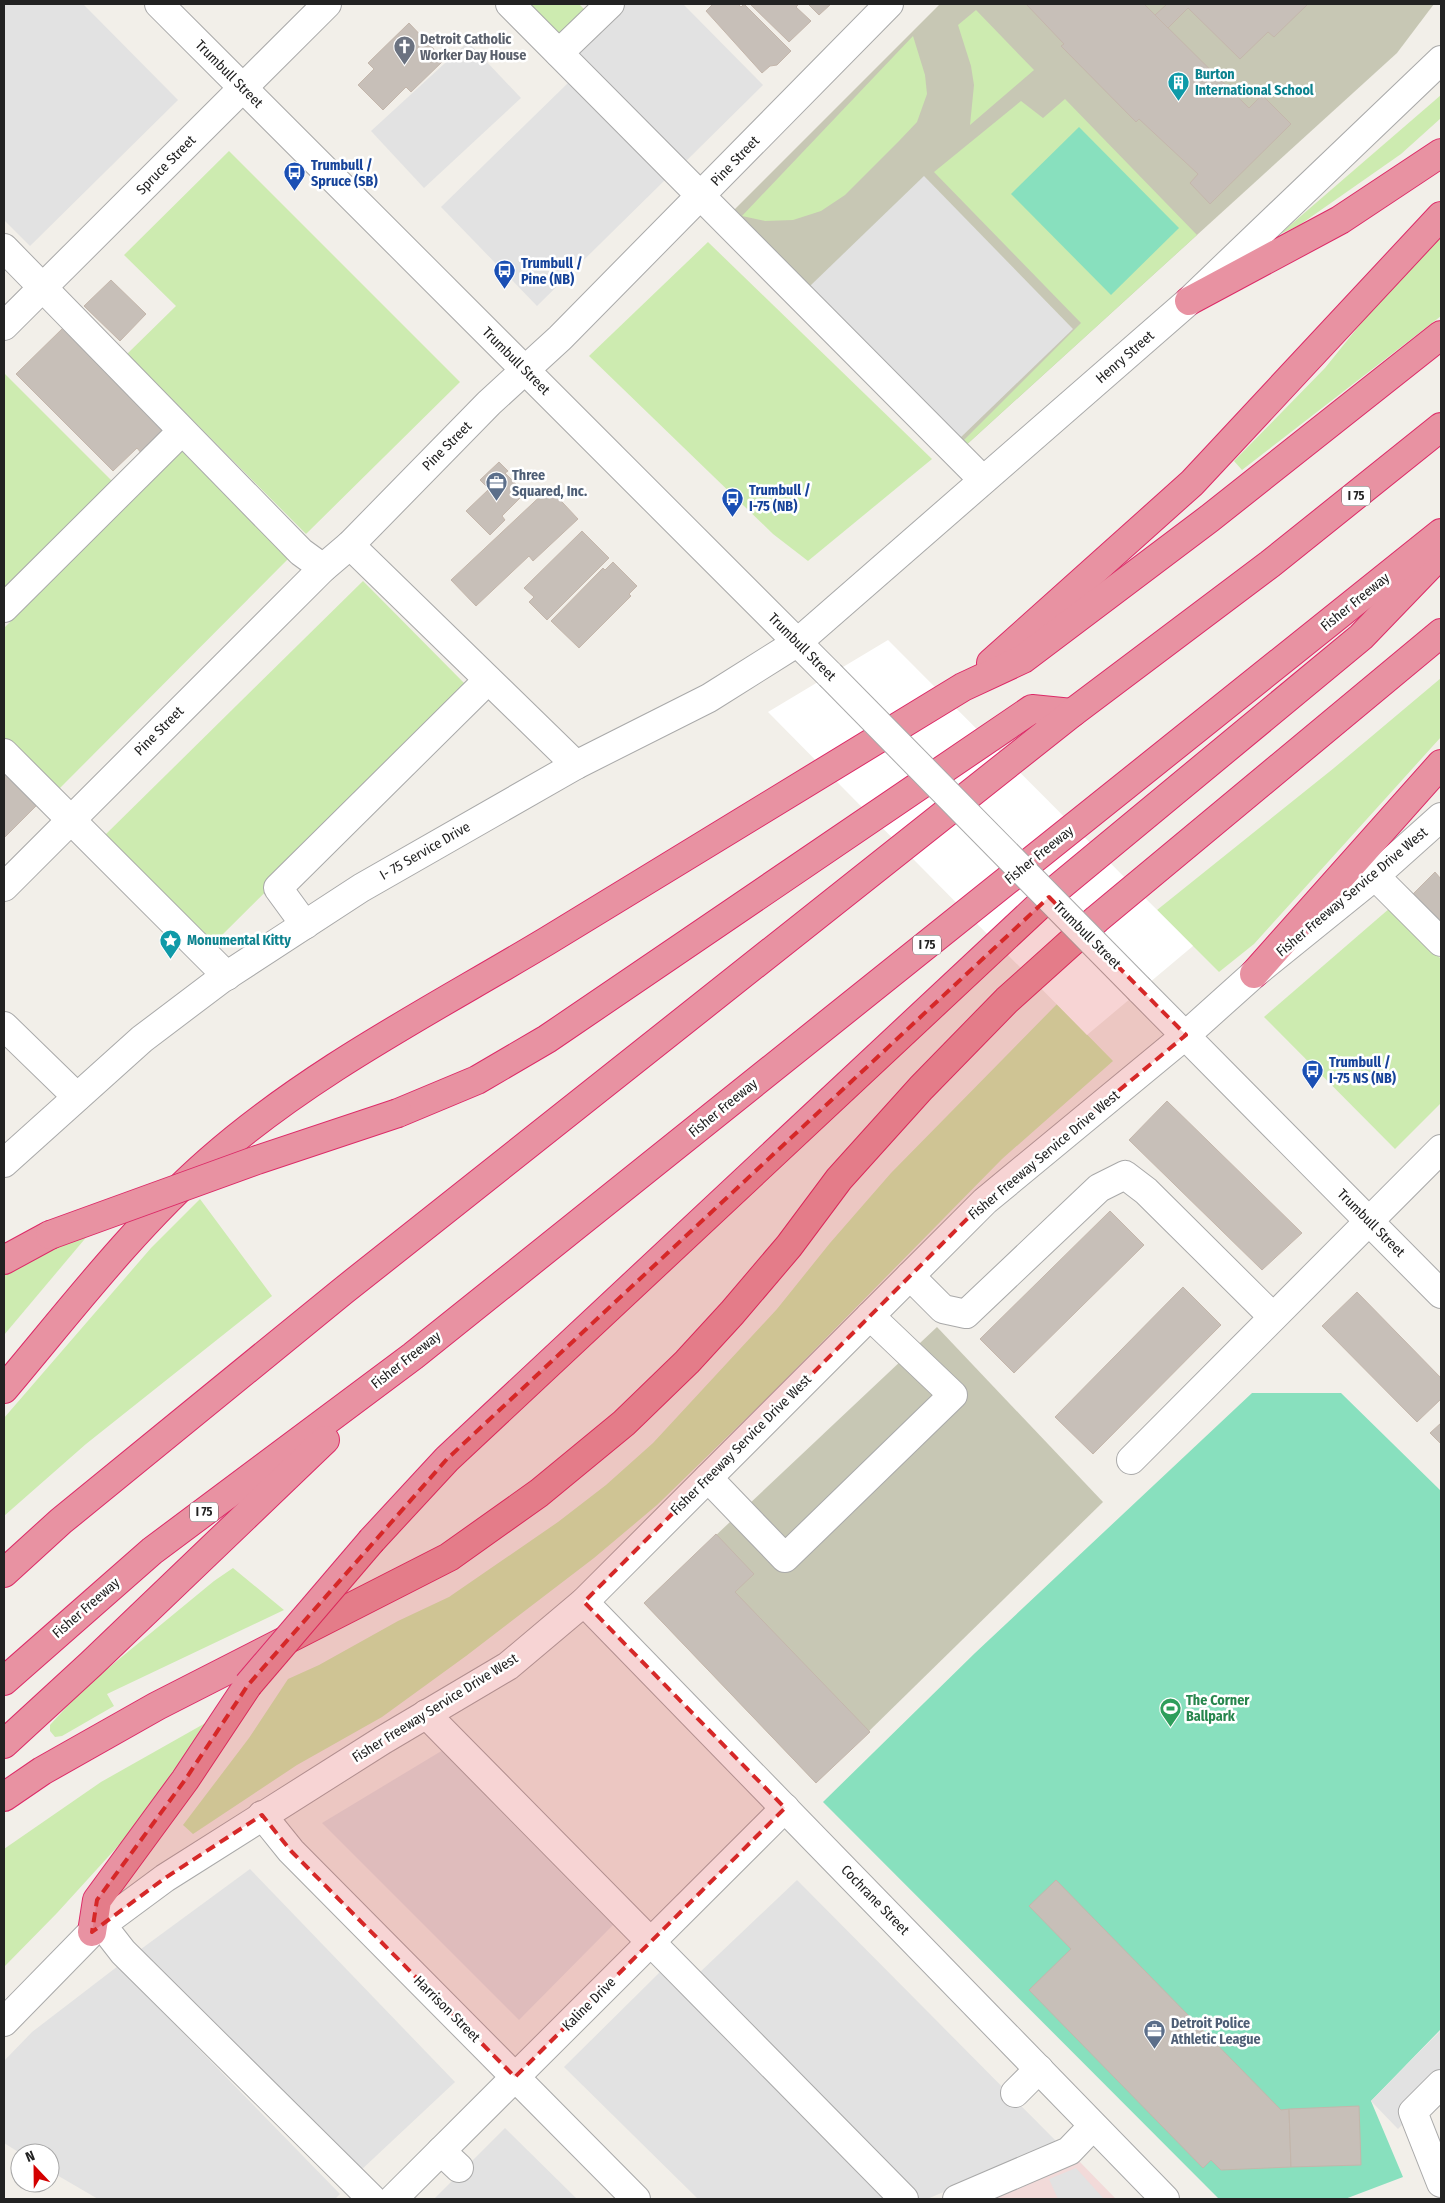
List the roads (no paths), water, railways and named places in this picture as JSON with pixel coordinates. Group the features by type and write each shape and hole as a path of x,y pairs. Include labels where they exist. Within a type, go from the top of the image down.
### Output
{"highway":[{"path":"1188,301 1340,220 1441,153"},
{"path":"963,687 1192,484 1441,216"},
{"path":"4,1389 151,1218 208,1162 272,1109 367,1047 554,936 963,687 1023,659 1210,518 1441,335"},
{"name":"I 75","path":"4,1573 61,1521 343,1291 1072,714 1270,564 1441,427"},
{"name":"Fisher Freeway","path":"4,1681 152,1551 413,1356 1441,534"},
{"path":"97,1929 97,1900 185,1780 248,1685 372,1540 447,1459 1059,887 1361,637 1441,554"},
{"path":"4,1797 42,1771 157,1706 449,1557 546,1487 624,1423 687,1362 732,1314 789,1246 839,1179 921,1088 1019,988 1097,919 1441,633"},
{"path":"4,1260 50,1234 257,1160 398,1113 477,1080 547,1039 1032,709 1072,714"},
{"path":"1254,974 1441,764"},
{"path":"4,1744 98,1658 413,1356"}],"street":[{"name":"Trumbull Street","path":"159,4 798,642 1368,1221 1436,1279"},
{"name":"Spruce Street","path":"4,326 327,4"},
{"path":"510,4 702,195 983,480"},
{"path":"559,53 610,4"},
{"name":"Pine Street","path":"4,887 323,568 350,545 489,403 525,370 702,195 889,4"},
{"name":"Henry Street","path":"798,642 1188,301 1441,60"},
{"path":"4,248 302,552 323,568"},
{"path":"4,608 182,431"},
{"path":"350,545 576,765"},
{"name":"I- 75 Service Drive","path":"4,1163 142,1040 227,976 361,888 576,765 709,698 798,642"},
{"path":"305,925 278,888 488,680"},
{"path":"4,754 227,976"},
{"name":"Fisher Freeway Service Drive West","path":"4,2022 97,1929 165,1878 262,1815 508,1666 584,1602 985,1202 1186,1035 1254,974 1375,876 1441,817"},
{"path":"1375,876 1441,942"},
{"path":"4,1026 77,1097"},
{"path":"1132,1460 1441,1149"},
{"path":"910,1276 943,1309 966,1314 1098,1188 1125,1174 1146,1191 1273,1317"},
{"path":"708,1478 785,1558 953,1395 870,1316"},
{"name":"Cochrane Street","path":"584,1602 1165,2199"},
{"path":"426,1714 904,2199"},
{"name":"Kaline Drive","path":"393,2199 450,2160 515,2077 785,1808"},
{"name":"Harrison Street","path":"262,1815 291,1851 636,2199"},
{"path":"97,1929 124,1952 372,2199"},
{"path":"1015,2093 1039,2069"},
{"path":"1441,2084 1413,2112 1441,2183"},
{"path":"957,2199 1069,2151 1093,2126"}],"place":[{"name":"Detroit Catholic Worker Day House","path":"404,66"},
{"name":"Burton International School","path":"1179,101"},
{"name":"Trumbull / Spruce (SB)","path":"295,192"},
{"name":"Trumbull / Pine (NB)","path":"505,290"},
{"name":"Three Squared, Inc.","path":"496,502"},
{"name":"Trumbull / I-75 (NB)","path":"733,517"},
{"name":"Monumental Kitty","path":"171,959"},
{"name":"Trumbull / I-75 NS (NB)","path":"1313,1089"},
{"name":"The Corner Ballpark","path":"1170,1727"},
{"name":"Detroit Police Athletic League","path":"1155,2050"}]}
